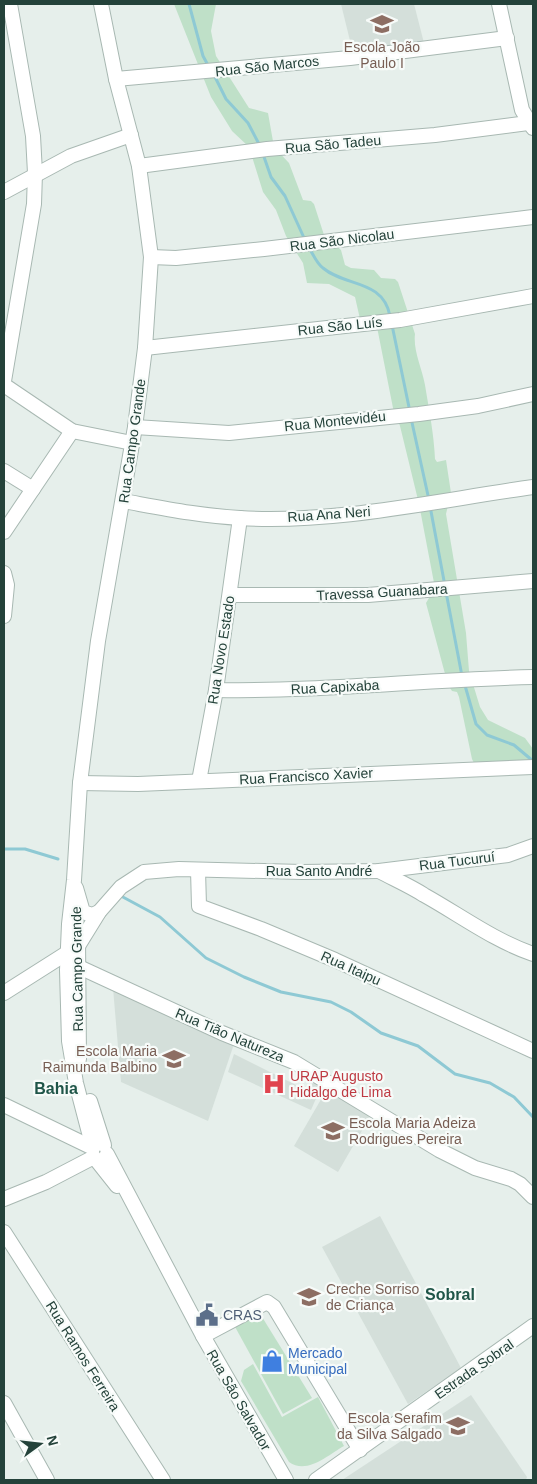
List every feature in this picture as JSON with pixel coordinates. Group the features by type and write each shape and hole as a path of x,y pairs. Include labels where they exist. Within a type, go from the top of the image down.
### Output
{"street":[{"path":"4,381 34,204 35,174 33,136 10,4"},
{"name":"Rua Campo Grande","path":"101,4 116,79 139,166 151,257 145,348 135,427 98,641 80,783 74,880 73,949 67,1022 70,1055 100,1151 137,1212"},
{"path":"499,4 522,110 530,126"},
{"name":"Rua São Marcos","path":"116,79 359,57 506,38"},
{"name":"Rua São Tadeu","path":"139,166 267,150 530,126"},
{"path":"4,192 71,156 131,135"},
{"name":"Rua São Nicolau","path":"151,257 176,258 533,217"},
{"name":"Rua São Luís","path":"145,348 400,320 533,296"},
{"path":"4,386 72,431 132,443"},
{"name":"Rua Montevidéu","path":"135,427 229,433 418,414 478,406 533,394"},
{"path":"4,532 72,431"},
{"path":"4,471 33,489"},
{"name":"Rua Ana Neri","path":"123,501 187,512 240,518 304,517 382,510 533,487"},
{"name":"Rua Novo Estado","path":"199,781 216,690 240,518"},
{"path":"4,573 7,585 4,616"},
{"name":"Travessa Guanabara","path":"230,595 368,595 533,581"},
{"name":"Rua Capixaba","path":"216,690 270,691 471,678 533,677"},
{"name":"Rua Francisco Xavier","path":"80,783 138,784 532,767"},
{"name":"Rua Tucuruí","path":"379,871 508,855 533,846"},
{"name":"Rua Santo André","path":"4,994 73,949 99,912 121,887 144,872 159,869 302,872 379,871 426,896 480,929 533,954"},
{"name":"Rua Itaipu","path":"198,870 199,906 261,929 327,957 533,1051"},
{"path":"74,880 83,912 92,915 99,912"},
{"name":"Rua Campo Grande","path":"73,949 79,967 78,1055 100,1151"},
{"name":"Rua Tião Natureza","path":"79,967 222,1033 294,1062 439,1150 475,1168 511,1179 520,1184 533,1197"},
{"path":"4,1105 100,1151"},
{"path":"4,1199 46,1182 100,1151"},
{"name":"Rua São Salvador","path":"137,1212 203,1336 286,1480"},
{"name":"Rua Ramos Ferreira","path":"4,1232 163,1480"},
{"path":"203,1336 267,1302 274,1307 360,1450"},
{"name":"Estrada Sobral","path":"316,1480 531,1332"},
{"path":"4,1403 47,1480"}],"shaded area":[{"name":"Escola João Paulo I","path":"341,4 414,4 424,43 352,49"},
{"name":"Escola Maria Raimunda Balbino","path":"113,988 235,1041 208,1121 121,1082"},
{"name":"URAP Augusto Hidalgo de Lima","path":"234,1054 308,1091 314,1081 321,1087 311,1110 228,1072"},
{"name":"Escola Maria Adeiza Rodrigues Pereira","path":"327,1089 371,1115 338,1172 294,1146"},
{"path":"380,1216 461,1368 408,1404 322,1247"},
{"name":"Escola Serafim da Silva Salgado","path":"471,1395 527,1477 526,1480 342,1480"}],"green space":[{"path":"174,4 216,4 211,31 216,56 249,108 268,113 274,147 289,163 303,200 311,201 314,204 324,235 341,250 345,265 351,268 374,270 381,278 395,279 398,282 415,334 415,347 424,379 430,413 435,459 437,462 446,460 451,493 446,514 466,633 469,671 480,707 488,720 525,738 533,749 533,775 517,761 474,763 472,759 459,697 457,692 452,691 448,685 426,603 435,588 419,504 400,426 393,408 377,327 360,319 355,297 329,284 307,283 303,263 286,236 276,210 263,192 249,147 232,131 211,97"},
{"name":"Mercado Municipal","path":"259,1312 312,1398 283,1414 234,1325"},
{"path":"253,1364 282,1417 318,1397 344,1446 310,1465 296,1465 289,1462 241,1381 244,1370"}],"waterway":[{"path":"189,4 203,56 209,67"},
{"path":"214,75 226,99 248,123 260,146"},
{"path":"263,154 271,177 285,196 305,240"},
{"path":"309,248 323,268 332,274 362,285 380,296 386,304 390,316"},
{"path":"392,325 410,412"},
{"path":"411,418 429,500"},
{"path":"430,506 445,586"},
{"path":"446,592 462,676"},
{"path":"464,682 476,724 487,735 514,745 533,761"},
{"path":"4,849 25,849 58,859"},
{"path":"121,896 160,917 206,958 244,977 281,992 331,1002 351,1012 381,1033 418,1046 455,1074 490,1083 514,1097 533,1117"}],"place":[{"name":"Escola João Paulo I","path":"382,24"},
{"name":"Escola Maria Raimunda Balbino","path":"174,1059"},
{"name":"URAP Augusto Hidalgo de Lima","path":"274,1084"},
{"name":"Escola Maria Adeiza Rodrigues Pereira","path":"333,1131"},
{"name":"Creche Sorriso de Criança","path":"309,1297"},
{"name":"CRAS","path":"207,1315"},
{"name":"Mercado Municipal","path":"272,1361"},
{"name":"Escola Serafim da Silva Salgado","path":"458,1426"}],"district":[{"name":"Bahia","path":"56,1088"},
{"name":"Sobral","path":"450,1294"}]}
